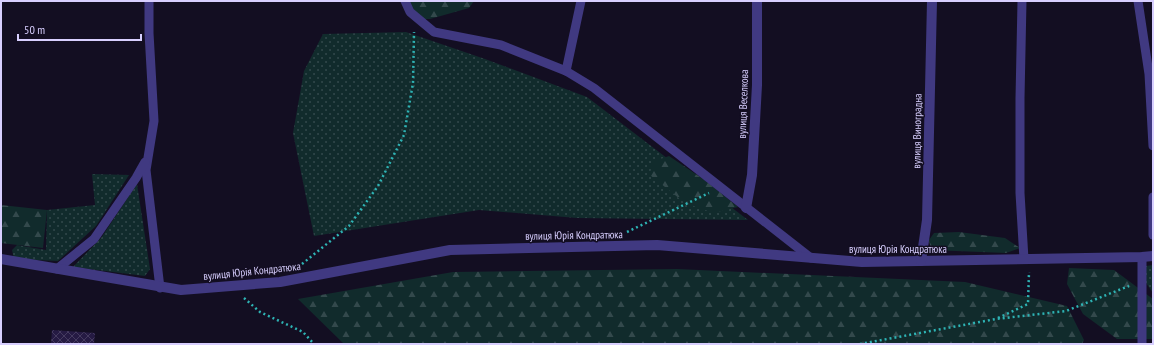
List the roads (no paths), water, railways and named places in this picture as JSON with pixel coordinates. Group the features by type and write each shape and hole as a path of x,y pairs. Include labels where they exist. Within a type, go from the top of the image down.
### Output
{"street":[{"name":"вулиця Веселкова","path":"746,208 752,175 757,85 757,1"},
{"name":"вулиця Виноградна","path":"921,261 927,220 932,1"},
{"name":"вулиця Юрія Кондратюка","path":"1,259 160,288 180,290 280,282 450,250 657,246 862,262 1153,256"}],"lane":[{"path":"149,1 149,33 154,121 146,170 160,288"},
{"path":"405,1 410,12 434,32 501,46 566,71 594,88 811,258"},
{"path":"566,71 581,1"},
{"path":"1022,1 1020,193 1026,259"},
{"path":"1138,1 1149,74 1153,146"},
{"path":"57,269 94,239 136,178 149,155"},
{"path":"1153,197 1153,236"},
{"path":"1142,257 1142,344"}]}
